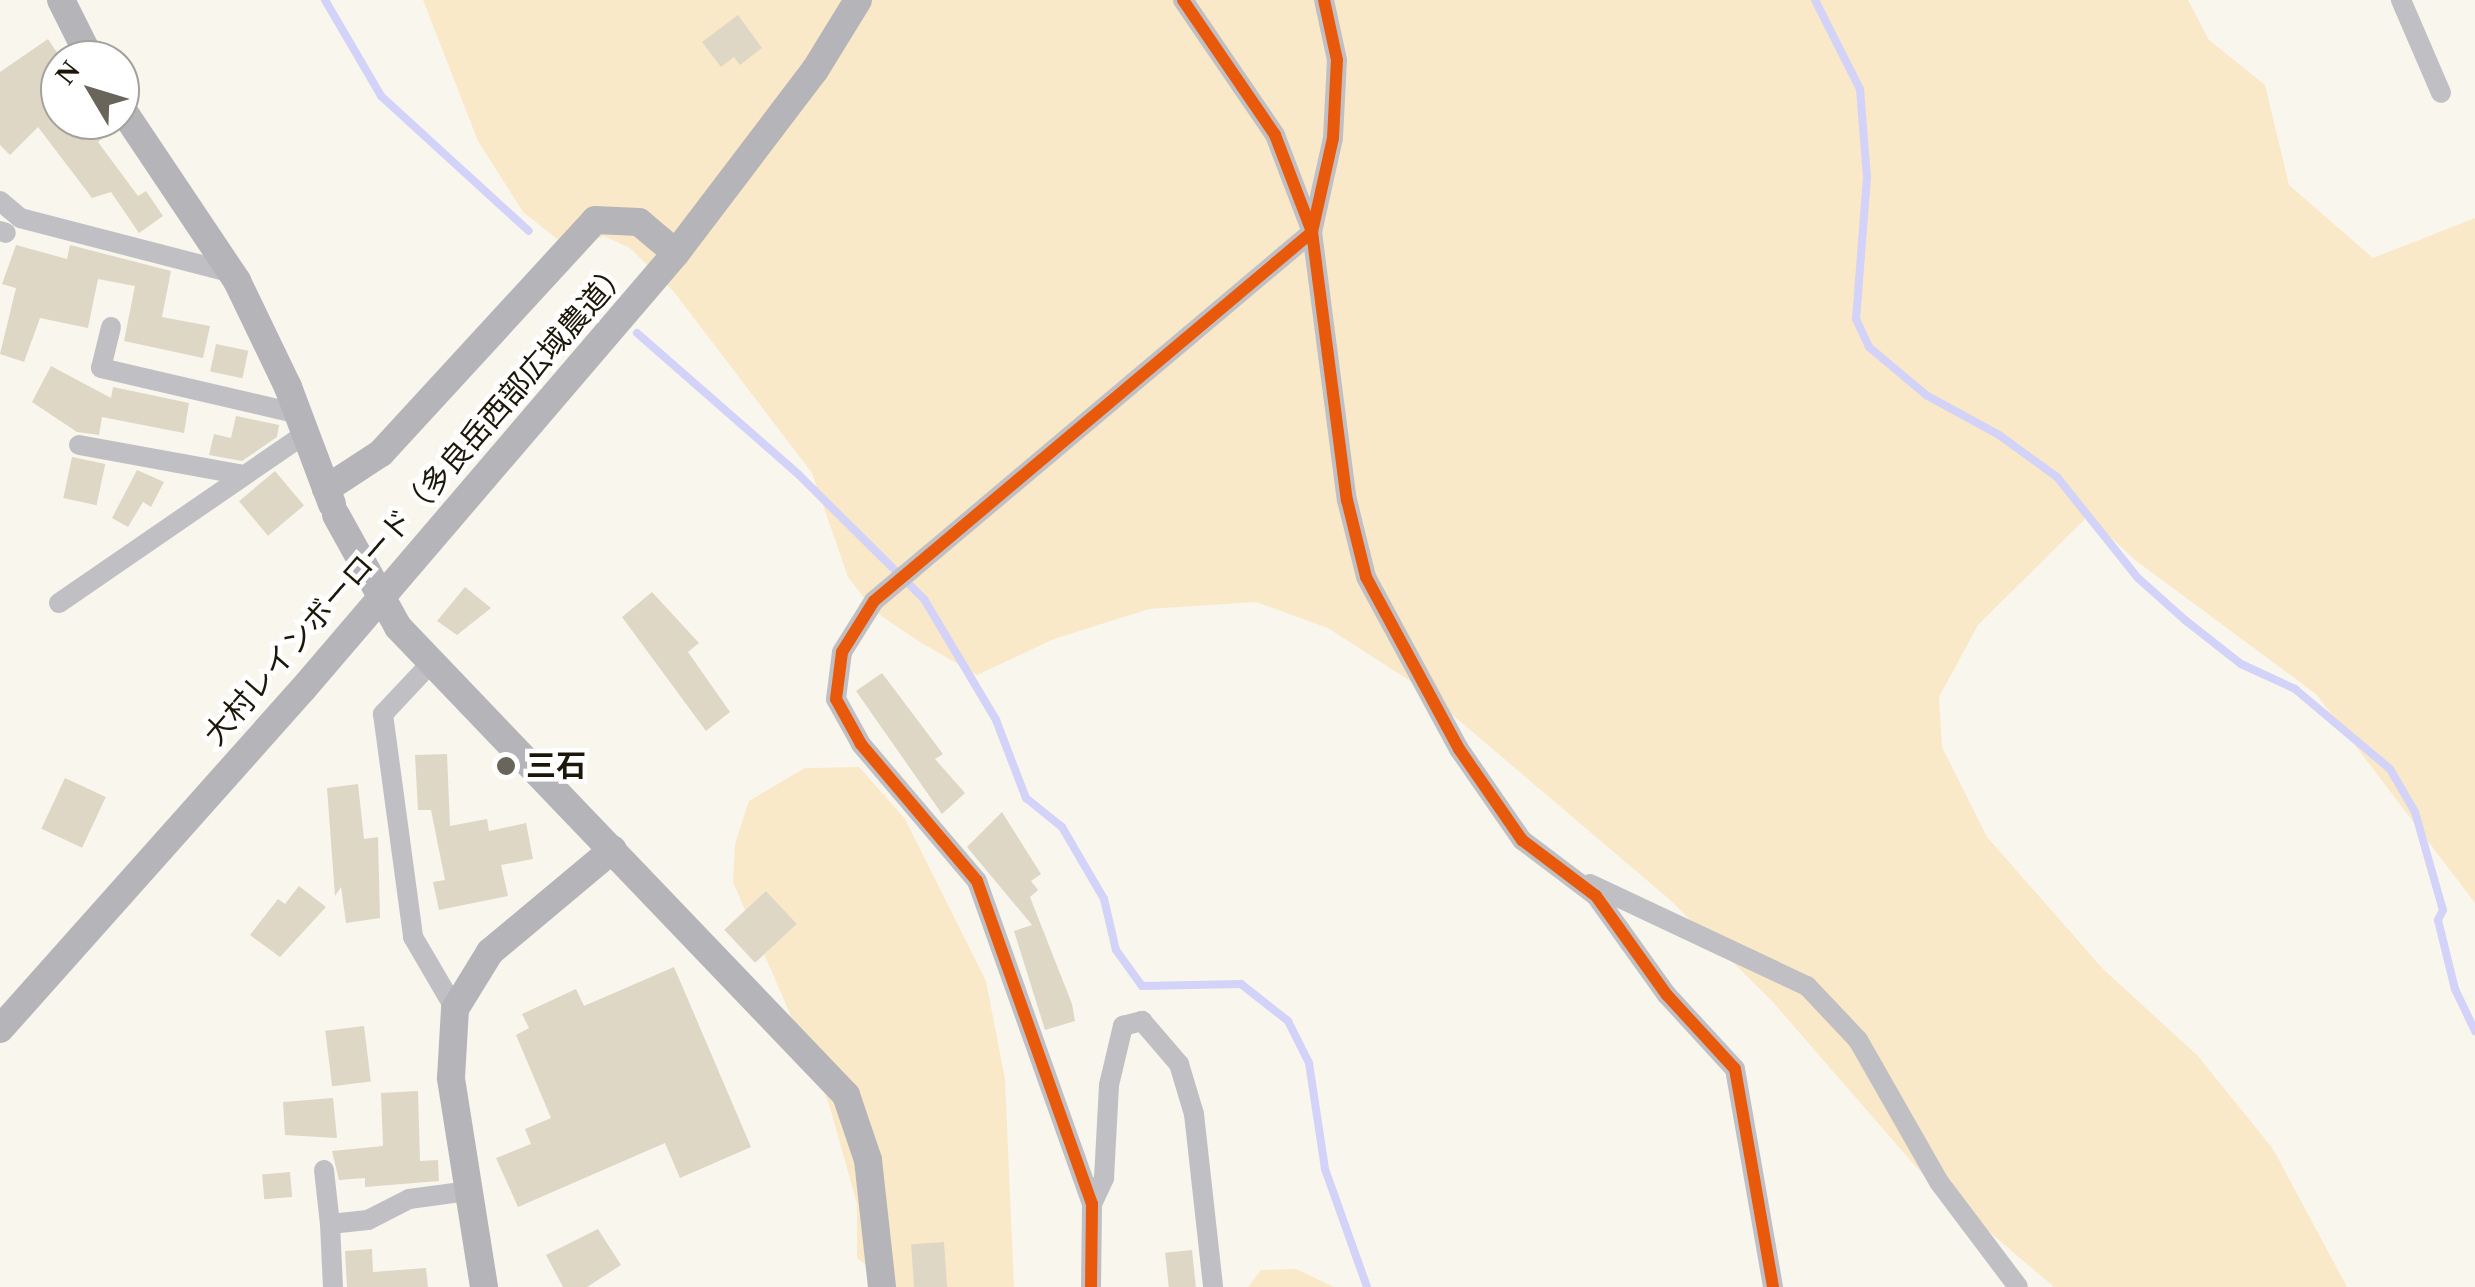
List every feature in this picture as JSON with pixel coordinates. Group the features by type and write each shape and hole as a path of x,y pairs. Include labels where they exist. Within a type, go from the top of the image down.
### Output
{"street":[{"path":"61,0 80,40"},
{"name":"大村レインボーロード（多良岳西部広域農道）","path":"0,1030 303,689 676,253 816,70 858,0"},
{"path":"1183,0 1275,135 1312,232 1347,500 1366,577 1470,764 1522,840 1596,896 1667,995 1735,1069 1774,1287"},
{"path":"1091,1287 1092,1204 977,882 861,744 836,699 842,652 874,600 1312,232 1333,138 1337,60 1324,0"},
{"path":"2401,0 2441,93"},
{"path":"140,136 232,273 302,424 331,502 398,626 430,664 613,849 846,1095 860,1122 868,1160 882,1287"},
{"path":"0,200 20,218 232,273"},
{"path":"331,502 381,453 595,220 639,222 676,253"},
{"path":"111,326 100,368 302,424"},
{"path":"59,603 244,476 302,424"},
{"path":"79,445 244,476"},
{"path":"430,664 384,714 413,937 455,1008"},
{"path":"484,1287 451,1078 455,1008 490,952 613,849"},
{"path":"1565,873 1807,986 1858,1040 1939,1182 2018,1287"},
{"path":"1092,1204 1104,1178 1109,1085 1123,1026 1142,1021 1179,1064 1194,1114 1213,1287"},
{"path":"324,1170 332,1287"},
{"path":"330,1224 368,1220 409,1199 469,1191"}],"shaded area":[{"path":"423,0 2188,0 2209,40 2265,85 2289,185 2373,258 2475,218 2475,903 2316,694 2135,560 2088,516 1978,625 1939,697 1942,747 1987,837 2103,969 2198,1056 2273,1149 2347,1287 2054,1287 1924,1176 1771,1000 1669,899 1421,688 1328,628 1256,602 1149,609 1054,639 977,675 920,642 874,611 848,577 812,473 674,292 630,248 604,236 571,250 523,212 478,141"},
{"path":"859,767 905,819 986,981 1005,1079 1014,1287 893,1287 857,1258 857,1204 829,1104 733,882 735,844 749,801 805,768"},
{"path":"1296,1269 1334,1287 1248,1287 1261,1270"}],"building":[{"path":"738,15 762,48 740,65 734,57 721,67 702,42"},
{"path":"40,44 40,130 38,127 10,155 0,145 0,72"},
{"path":"48,140 100,140 98,142 138,196 146,191 163,216 139,233 111,192 92,198"},
{"path":"16,245 67,259 70,245 171,271 162,317 210,326 203,358 124,341 135,286 98,279 88,328 40,318 24,362 0,354 16,288 2,284"},
{"path":"216,344 248,351 242,378 210,371"},
{"path":"51,366 111,398 113,387 189,403 184,433 102,417 99,435 77,432 32,402"},
{"path":"236,416 279,425 277,437 242,461 209,455 214,434 231,438"},
{"path":"72,457 105,464 97,505 63,498"},
{"path":"137,470 164,482 151,507 143,502 128,527 112,518"},
{"path":"275,471 304,505 268,536 239,501"},
{"path":"465,587 491,608 457,635 437,621"},
{"path":"652,592 699,643 688,652 730,712 706,731 622,617"},
{"path":"882,673 943,754 935,759 965,793 942,814 856,691"},
{"path":"447,754 450,826 487,819 489,831 526,823 533,859 501,865 508,896 439,910 433,882 445,880 431,810 418,810 415,755"},
{"path":"65,778 106,797 82,848 41,829"},
{"path":"358,784 364,839 378,837 380,918 346,923 341,887 335,896 327,788"},
{"path":"1002,812 1041,874 1031,881 1038,890 1030,897 1072,1004 1075,1021 1045,1030 1014,931 1032,925 967,847"},
{"path":"299,886 326,907 280,957 250,935 278,899 285,904"},
{"path":"766,891 797,924 755,963 724,930"},
{"path":"674,967 751,1147 680,1178 665,1143 518,1207 496,1158 531,1144 525,1129 551,1118 516,1035 529,1028 522,1014 576,989 584,1006"},
{"path":"364,1026 371,1082 332,1086 325,1031"},
{"path":"418,1091 420,1161 438,1160 439,1181 365,1187 365,1178 339,1180 332,1151 383,1146 381,1093"},
{"path":"333,1098 337,1138 285,1135 283,1102"},
{"path":"290,1172 292,1197 264,1199 262,1174"},
{"path":"598,1229 621,1265 587,1287 563,1287 546,1255"},
{"path":"944,1242 947,1287 914,1287 911,1244"},
{"path":"372,1249 373,1272 426,1268 428,1287 347,1287 345,1251"},
{"path":"1192,1250 1196,1287 1169,1287 1165,1253"}],"waterway":[{"path":"325,0 381,96 529,231"},
{"path":"1815,0 1860,89 1867,177 1856,319 1869,347 1926,395 1999,435 2057,477 2138,578 2185,620 2241,664 2295,689 2390,769 2415,812 2443,910 2438,920 2455,989 2475,1031"},
{"path":"637,333 799,475 924,599 996,720 1026,798 1062,827 1104,899 1116,950 1142,986 1241,984 1288,1021 1309,1063 1325,1169 1367,1287"}],"cycle path":[{"path":"1183,0 1275,135 1312,232 1347,500 1366,577 1459,749 1522,840 1596,896 1667,995 1735,1069 1773,1287"},
{"path":"1091,1287 1092,1204 977,881 861,744 836,699 842,652 874,601 1312,232 1333,138 1337,60 1324,0"}],"place":[{"name":"三石","path":"506,766"}]}
